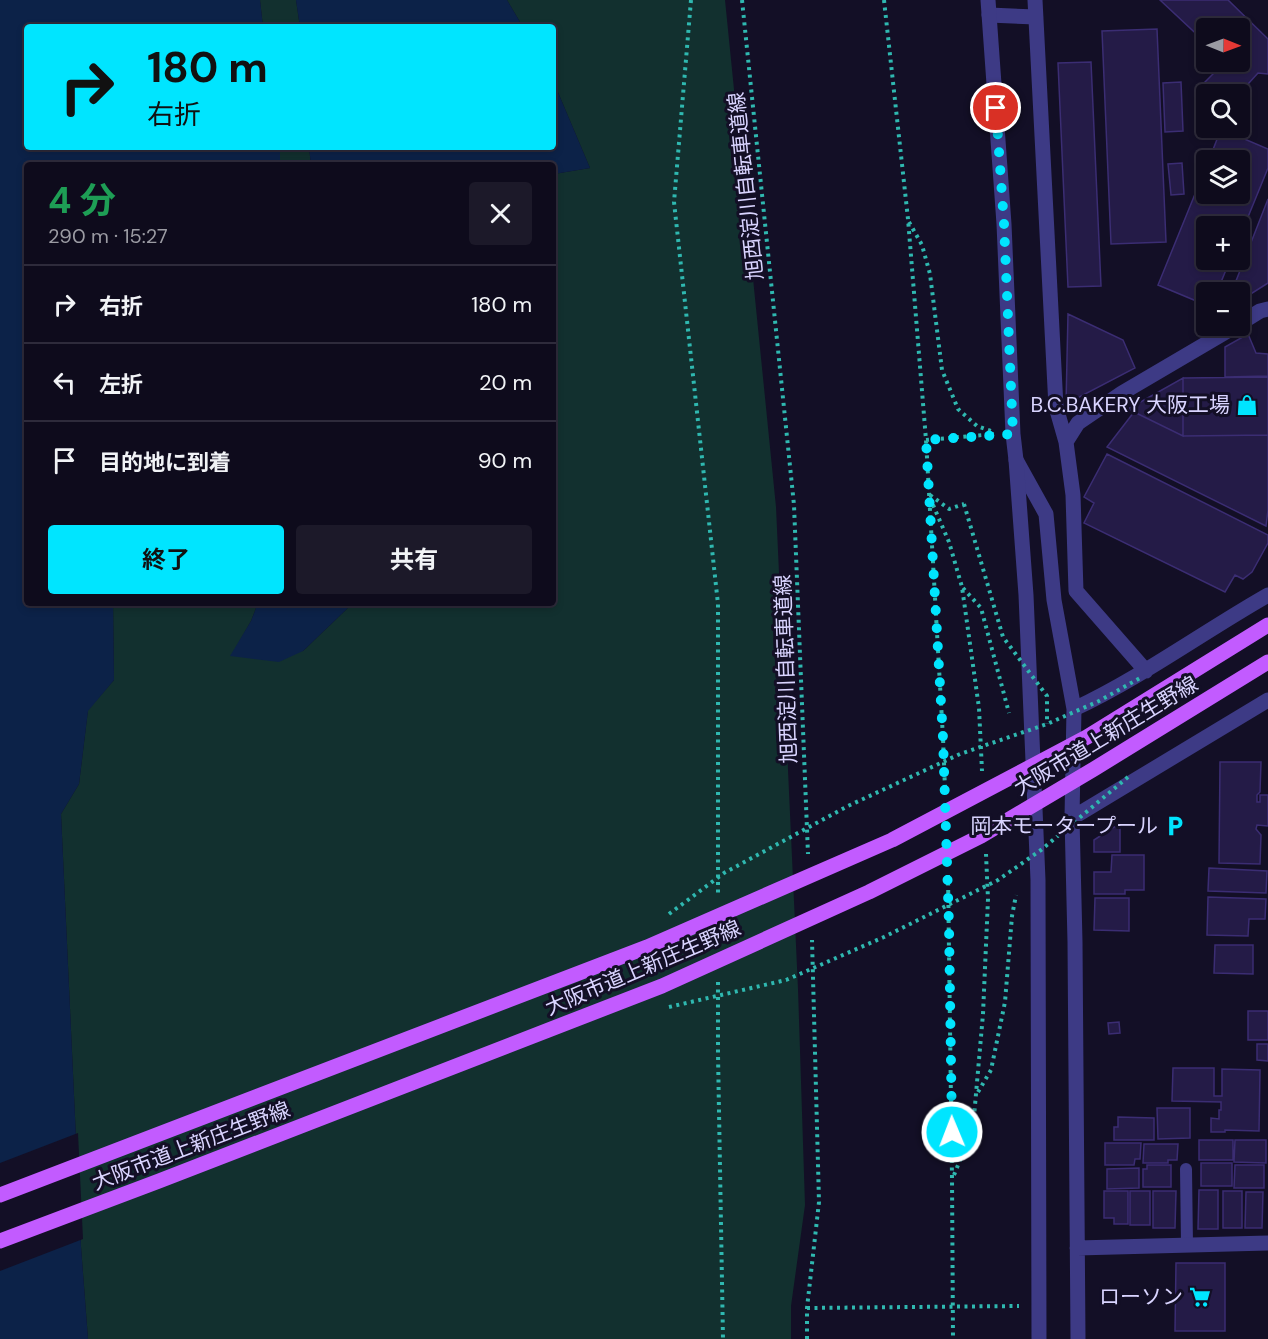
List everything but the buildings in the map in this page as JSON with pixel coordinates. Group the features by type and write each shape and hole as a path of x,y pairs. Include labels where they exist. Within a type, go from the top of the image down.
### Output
{"main road":[{"name":"大阪市道上新庄生野線","path":"0,1195 646,947 892,840 1087,737 1268,625"},
{"name":"大阪市道上新庄生野線","path":"0,1241 662,986 858,897 981,836 1268,662"}],"street":[{"path":"1035,0 1056,407 1066,442 1073,495 1076,591 1147,672"},
{"path":"1036,17 989,7 1004,224 1013,434 1026,595 1038,880 1039,1339"},
{"path":"1250,317 1268,309"},
{"path":"1066,442 1078,423 1122,393 1218,336"},
{"path":"1016,460 1046,514 1054,600 1074,709 1072,818 1076,996 1078,1339"},
{"path":"1074,709 1147,672 1268,595"},
{"path":"1072,818 1268,700"},
{"path":"1077,1248 1268,1243"}],"lane":[{"path":"1186,1168 1187,1245"}],"path":[{"path":"691,0 674,202 718,604 718,900"},
{"name":"旭西淀川自転車道線","path":"742,0 794,505 808,857"},
{"path":"884,0 908,219 926,440 945,796"},
{"path":"908,219 922,245 930,274 942,370 958,409 977,426 1000,434 926,440"},
{"path":"929,494 949,508 964,504 1003,637 1047,696 1047,724"},
{"path":"962,587 981,608 1011,720"},
{"path":"669,914 724,873 848,807 960,754 1047,724 1099,701 1147,672"},
{"path":"1014,731 1017,742"},
{"path":"750,988 786,980 884,937 998,880 1041,850 1128,777"},
{"path":"1021,874 1025,854"},
{"path":"947,866 953,1339"},
{"path":"976,1095 992,1070 1005,1002 1012,916 1019,885"},
{"path":"807,1339 807,1308 819,1202 812,939"},
{"path":"718,971 723,1339"},
{"path":"807,1308 1038,1306"}],"green space":[{"path":"260,0 296,0 300,24 263,24"},
{"path":"507,0 725,0 776,507 798,989 805,1205 791,1306 791,1339 88,1339 81,1247 61,814 79,784 88,710 114,680 113,606 257,606 231,656 303,651 350,606 556,606 556,174 590,168 556,88 556,24 521,24"},
{"path":"280,150 309,150 311,162 280,162"}],"water":[{"path":"0,0 260,0 263,24 24,24 24,150 280,150 280,162 24,162 24,606 113,606 114,680 88,711 79,784 61,814 81,1247 88,1339 0,1339"},
{"path":"296,0 507,0 521,24 300,24"},
{"path":"556,88 590,168 556,174 556,162 311,162 309,150 556,150"},
{"path":"257,606 350,606 303,651 279,662 230,656 251,621"}],"pier":[{"path":"78,1133 83,1239 0,1271 0,1163"}],"place":[{"name":"B.C.BAKERY 大阪工場","path":"1247,405"},
{"name":"岡本モータープール","path":"1175,826"},
{"name":"ローソン","path":"1200,1297"}],"route":[{"path":"952,1132 943,738 926,440 1013,434 1004,224 996,108"}]}
